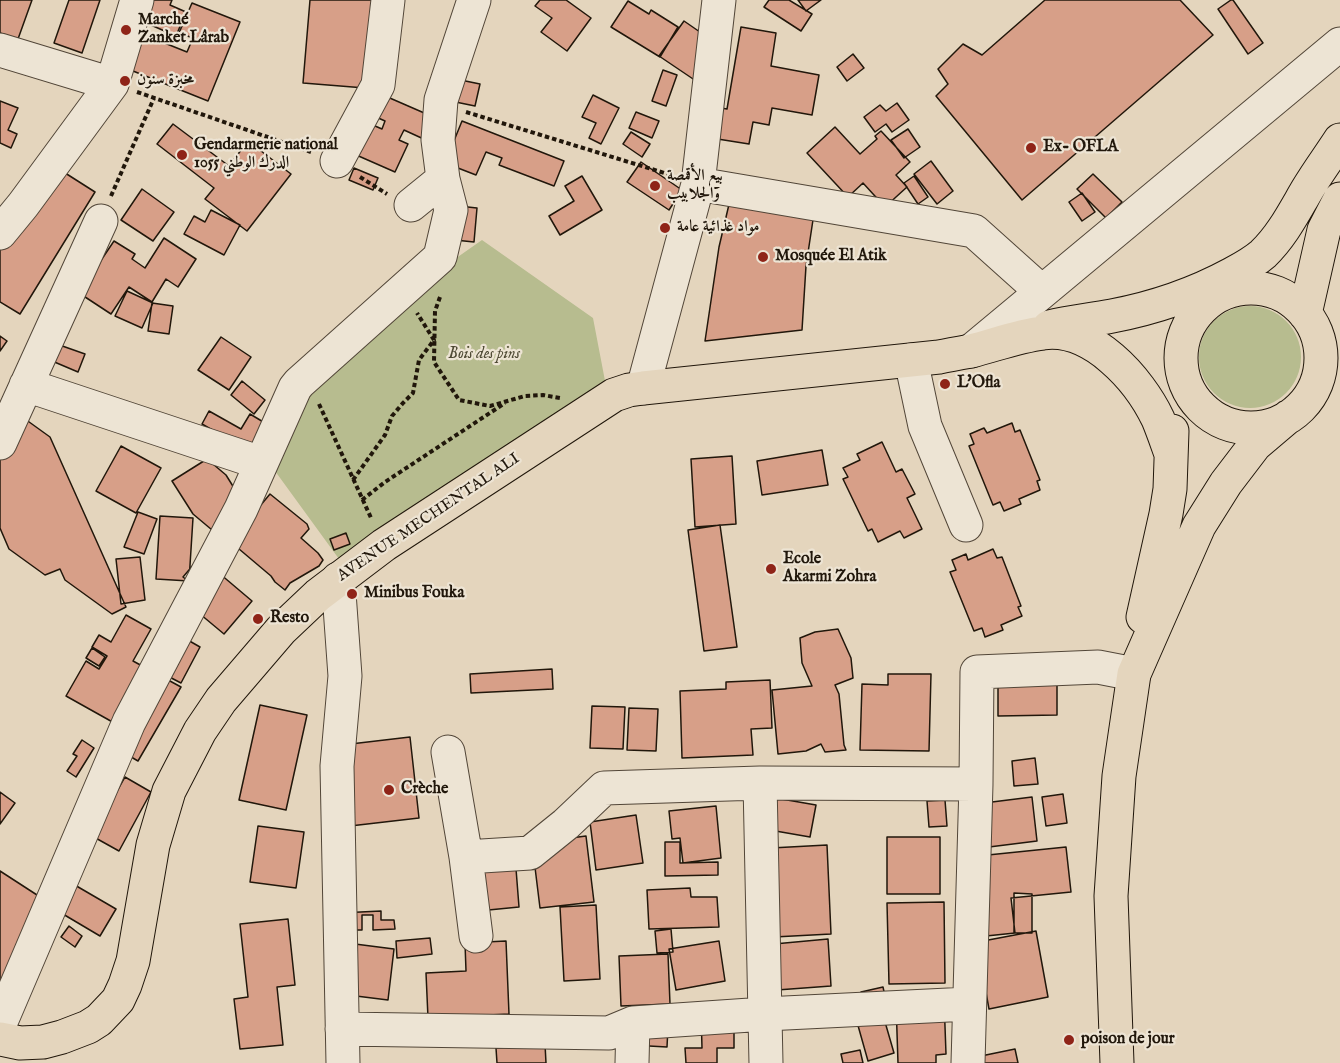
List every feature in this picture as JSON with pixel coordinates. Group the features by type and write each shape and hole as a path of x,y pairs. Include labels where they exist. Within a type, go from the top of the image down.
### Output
{"main road":[{"path":"1117,1063 1111,896 1119,776 1143,615 1170,489 1171,454 1185,382 1180,363 1182,343 1189,324 1201,308 1251,267 1275,241 1340,140"},
{"path":"1306,316 1324,230 1340,199"},
{"path":"1010,340 1039,329 1110,317 1162,304 1210,286 1246,267 1262,255"},
{"path":"1136,670 1199,526 1226,483 1255,445 1296,410 1314,386 1320,368 1320,349 1315,330 1291,300 1274,291 1255,287 1235,289 1195,302 1162,304"},
{"path":"1306,316 1340,322"},
{"path":"1010,340 1044,333 1070,335 1097,347 1131,378 1153,391 1183,398 1227,424 1248,428 1269,425 1340,389"},
{"name":"AVENUE MECHENTAL ALI","path":"0,1039 20,1043 43,1042 62,1037 99,1020 118,1000 133,961 153,845 169,791 200,731 221,700 281,630 318,594 384,544 614,395 628,390 939,357 1010,340"},
{"path":"1131,378 1158,418 1171,454"}],"street":[{"path":"0,233 23,206 112,84 137,0"},
{"path":"337,161 378,85 388,0"},
{"path":"0,1024 129,722 241,509 295,388 440,257 452,210 442,179 438,140 440,105 474,0"},
{"path":"643,388 698,184 719,0"},
{"path":"971,351 1340,45"},
{"path":"0,50 112,84"},
{"path":"411,205 442,179"},
{"path":"698,184 974,231 1042,292"},
{"path":"0,443 100,221"},
{"path":"911,360 925,426 966,525"},
{"path":"26,385 261,463"},
{"path":"338,579 345,676 337,766 343,1063"},
{"path":"968,1063 977,672 1098,667 1136,670"},
{"path":"448,752 466,857 476,936"},
{"path":"466,857 530,853 566,824 604,788 760,783 976,784"},
{"path":"760,783 766,1063"},
{"path":"342,1029 609,1033 633,1023 969,1004"},
{"path":"632,1063 633,1023"}],"path":[{"path":"112,84 337,161"},
{"path":"100,221 154,98"},
{"path":"440,105 698,184"},
{"path":"442,291 435,311 434,362 459,400 490,406 525,396 557,396 577,405 584,415"},
{"path":"421,320 434,340"},
{"path":"353,480 385,435 392,416 413,393 419,360 434,340"},
{"path":"305,377 384,544"},
{"path":"362,500 385,482 508,401"}],"green space":[{"name":"Bois des pins","path":"482,240 593,318 606,386 339,559 275,471 310,385 452,261"},
{"path":"1250,306 1270,309 1279,314 1293,328 1298,337 1301,357 1298,377 1293,386 1279,400 1270,405 1250,408 1230,405 1221,400 1207,386 1202,377 1199,357 1202,337 1207,328 1221,314 1230,309"}],"building":[{"path":"0,0 32,0 18,39 0,33"},
{"path":"69,0 100,0 82,53 54,43"},
{"path":"134,0 172,0 170,5 186,12 176,36 128,15"},
{"path":"310,0 372,0 365,88 303,83"},
{"path":"540,0 566,0 591,18 567,51 541,32 552,18 535,6"},
{"path":"769,0 789,0 812,14 801,31 764,7"},
{"path":"798,0 821,0 806,11"},
{"name":"Ex- OFLA","path":"1045,0 1180,0 1213,35 1022,200 936,96 948,84 938,69 963,44 982,55"},
{"path":"1231,0 1263,43 1248,54 1218,9"},
{"path":"628,1 649,14 651,10 678,27 660,57 611,27"},
{"path":"192,3 240,22 208,101 118,65 132,30 187,52 193,38 179,33"},
{"path":"684,21 726,50 702,85 659,56"},
{"path":"741,27 776,33 771,66 819,75 812,115 772,108 769,125 753,122 749,144 705,137 709,106 727,109"},
{"path":"853,54 864,68 847,81 837,67"},
{"path":"663,70 677,75 666,106 652,101"},
{"path":"446,77 480,84 475,106 441,99"},
{"path":"376,92 438,119 428,141 404,130 399,140 408,144 395,172 354,154 368,123 382,129 385,121 367,113"},
{"path":"593,95 619,108 601,144 589,138 596,123 582,117"},
{"path":"0,101 18,108 8,130 17,134 11,148 0,143"},
{"path":"897,103 909,120 892,132 886,124 875,132 864,117 880,105 886,111"},
{"path":"636,112 659,121 652,138 629,128"},
{"path":"462,121 564,161 554,186 499,165 502,158 486,152 476,175 445,163"},
{"path":"173,124 229,166 248,141 291,174 247,231 205,199 214,188 157,144"},
{"path":"835,127 860,154 877,139 875,136 881,131 910,162 896,175 907,187 885,207 863,183 848,197 807,153"},
{"path":"908,129 920,147 904,158 891,140"},
{"path":"631,132 650,144 642,157 623,144"},
{"path":"931,161 953,191 937,204 914,174"},
{"name":"بيع الأقمصة والجلابيب","path":"641,162 682,190 669,210 627,182"},
{"path":"354,168 378,178 373,190 349,180"},
{"path":"62,171 95,192 20,314 0,302 0,220"},
{"path":"1093,174 1122,202 1106,218 1077,189"},
{"path":"582,176 602,210 560,235 549,216 574,201 565,186"},
{"path":"914,176 928,197 918,204 904,183"},
{"name":"Mosquée El Atik","path":"734,183 816,200 806,266 802,330 705,341 719,247"},
{"path":"142,189 174,212 153,241 121,220"},
{"path":"1082,193 1095,212 1082,221 1069,202"},
{"path":"449,205 477,208 474,242 445,239"},
{"path":"211,210 240,225 224,255 184,234 194,216 205,222"},
{"path":"164,238 196,259 178,287 166,279 152,302 129,287 111,314 79,293 114,241 135,254 132,259 145,268"},
{"path":"127,291 153,303 142,328 115,316"},
{"path":"152,303 173,306 169,334 148,331"},
{"path":"0,336 7,341 0,351"},
{"path":"221,337 251,357 229,390 198,370"},
{"path":"51,342 85,354 78,372 45,358"},
{"path":"242,381 265,400 254,414 231,395"},
{"path":"209,411 241,429 250,414 275,429 259,457 202,424"},
{"path":"25,419 50,437 126,607 112,614 65,580 60,569 45,575 9,549 0,528 0,433"},
{"path":"1012,423 1015,432 1020,430 1040,480 1037,481 1040,490 1019,499 1021,504 1004,511 1000,502 993,505 969,446 974,444 970,434 984,428 987,433"},
{"path":"882,442 896,472 902,469 915,494 907,498 922,529 904,538 900,531 878,542 872,529 868,531 843,479 848,477 843,468 860,460 857,454"},
{"path":"121,446 161,468 136,513 96,491"},
{"path":"822,450 828,485 762,495 757,461"},
{"path":"732,456 736,524 695,527 691,459"},
{"path":"207,459 226,475 244,504 255,512 270,494 307,524 309,529 301,538 323,560 319,566 290,583 285,590 213,527 218,535 193,514 172,481"},
{"path":"138,512 157,519 144,554 124,547"},
{"path":"160,516 193,518 189,581 156,579"},
{"path":"720,525 737,647 704,651 688,530"},
{"path":"346,533 350,544 334,550 330,539"},
{"path":"993,549 997,558 1002,557 1021,606 1018,607 1022,616 1001,625 1003,630 985,637 982,628 974,631 950,572 956,570 952,560 966,554 968,560"},
{"path":"140,557 145,600 121,604 116,559"},
{"path":"200,557 252,601 224,634 182,599 193,585 183,577"},
{"path":"126,615 151,629 133,661 181,687 138,761 114,747 125,729 66,696 86,661 99,669 107,656 92,647 99,635 111,642"},
{"path":"838,629 851,658 853,678 835,685 839,694 846,750 825,752 821,744 806,751 778,754 772,690 812,686 802,663 800,638 815,632"},
{"path":"172,631 200,647 181,683 152,668"},
{"path":"92,648 105,657 99,666 86,658"},
{"path":"1057,657 1057,715 998,716 998,670"},
{"path":"552,669 553,689 471,693 470,674"},
{"path":"888,674 931,674 929,751 860,750 862,684 888,685"},
{"path":"770,680 772,728 751,729 753,755 682,758 680,691 726,689 726,682"},
{"path":"260,705 307,715 286,810 239,800"},
{"path":"592,706 625,707 623,749 590,748"},
{"path":"629,708 658,709 656,751 627,750"},
{"path":"410,737 419,818 350,826 342,745"},
{"path":"82,740 94,748 76,777 67,771 77,756 73,754"},
{"path":"1035,758 1038,784 1014,786 1012,761"},
{"path":"125,777 151,792 119,851 92,836"},
{"path":"0,792 15,803 0,824"},
{"path":"1063,794 1067,823 1046,826 1042,797"},
{"path":"770,797 816,805 810,837 764,829"},
{"path":"1032,797 1037,841 989,847 984,803"},
{"path":"945,800 947,826 929,827 927,801"},
{"path":"716,806 721,858 683,863 680,838 672,839 669,811"},
{"path":"636,815 643,863 596,870 590,822"},
{"path":"258,826 304,832 296,888 250,882"},
{"path":"586,836 594,902 540,908 532,843"},
{"path":"887,837 940,837 940,894 887,894"},
{"path":"665,842 680,842 680,863 718,862 718,875 665,876"},
{"path":"827,845 831,934 774,937 771,848"},
{"path":"1066,847 1071,892 1011,898 1015,933 986,936 978,856"},
{"path":"515,856 519,907 468,912 464,861"},
{"path":"0,871 54,906 0,988"},
{"path":"61,877 116,909 100,936 46,904"},
{"path":"690,888 691,897 717,897 719,927 649,929 647,890"},
{"path":"1014,893 1032,894 1032,933 1014,933"},
{"path":"944,902 945,983 889,984 887,903"},
{"path":"596,905 600,979 564,981 560,907"},
{"path":"381,911 381,920 394,920 395,929 373,930 373,915 362,915 362,930 341,930 340,913"},
{"path":"288,919 295,985 277,987 283,1045 240,1049 234,999 248,997 240,924"},
{"path":"69,926 82,936 75,947 61,937"},
{"path":"671,929 673,952 657,953 655,931"},
{"path":"1036,931 1048,997 989,1009 979,954 983,941"},
{"path":"430,938 432,954 397,958 396,941"},
{"path":"828,939 831,986 777,990 774,944"},
{"path":"506,941 509,1014 428,1018 426,973 466,971 465,943"},
{"path":"719,941 725,981 676,990 669,949"},
{"path":"355,944 394,949 388,1000 348,995"},
{"path":"668,954 670,1004 621,1006 619,956"},
{"path":"883,987 886,1001 864,1006 861,992"},
{"path":"944,999 946,1054 936,1055 936,1063 898,1063 896,1002"},
{"path":"734,1011 734,1048 717,1048 717,1063 686,1063 685,1048 702,1048 701,1012"},
{"path":"883,1015 894,1053 868,1061 857,1022"},
{"path":"668,1027 667,1047 631,1045"},
{"path":"545,1044 546,1063 497,1063 496,1048"},
{"path":"1015,1049 1018,1063 983,1063 981,1056"},
{"path":"860,1050 863,1063 843,1063 841,1054"}],"place":[{"name":"Marché Zanket Lârab","path":"126,30"},
{"name":"مخبزة سنون","path":"125,81"},
{"name":"Ex- OFLA","path":"1031,148"},
{"name":"Gendarmerie national 1055 الدرك الوطني","path":"182,155"},
{"name":"بيع الأقمصة والجلابيب","path":"655,186"},
{"name":"مواد غذائية عامة","path":"665,228"},
{"name":"Mosquée El Atik","path":"763,257"},
{"name":"L'Ofla","path":"945,384"},
{"name":"Ecole Akarmi Zohra","path":"771,569"},
{"name":"Minibus Fouka","path":"352,594"},
{"name":"Resto","path":"258,619"},
{"name":"Crèche","path":"389,790"},
{"name":"poison de jour","path":"1069,1040"}]}
